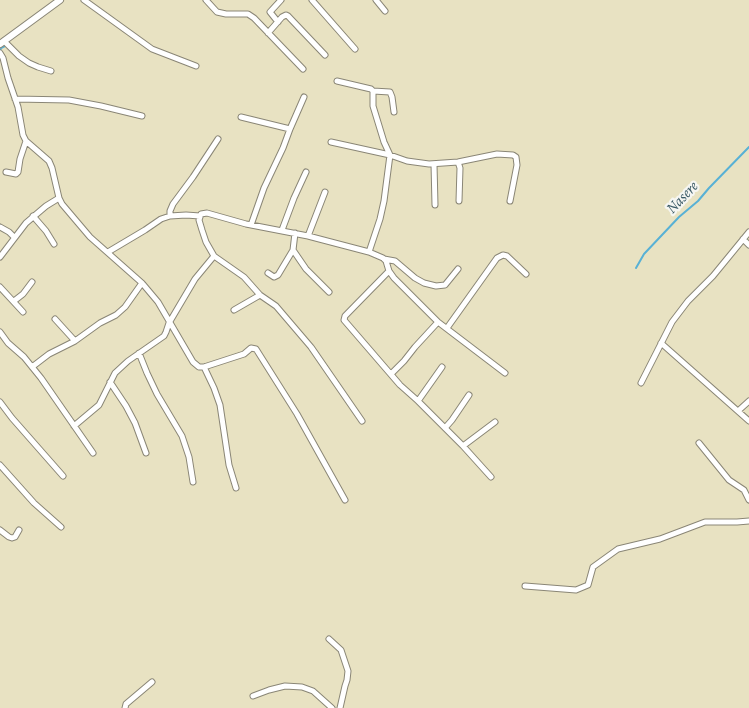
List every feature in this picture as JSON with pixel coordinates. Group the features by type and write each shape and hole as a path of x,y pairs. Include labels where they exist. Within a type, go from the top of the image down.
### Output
{"street":[{"path":"51,71 29,62 2,42 60,0"},
{"path":"84,0 152,48 196,66"},
{"path":"206,0 217,12 248,14 254,18 303,69"},
{"path":"278,22 270,12 281,0"},
{"path":"312,0 355,49"},
{"path":"376,0 385,11"},
{"path":"268,33 284,16 288,16 325,55"},
{"path":"0,53 18,107 26,141 50,161 62,204 90,237 142,283 158,302 192,362 199,367 204,367 244,354 251,348 256,349 297,414 345,500"},
{"path":"337,81 373,91 390,92 394,112"},
{"path":"369,252 384,201 390,155 373,106 373,91"},
{"path":"252,225 264,188 304,97"},
{"path":"15,99 68,100 142,116"},
{"path":"241,117 290,129"},
{"path":"170,216 173,204 194,177 218,139"},
{"path":"6,172 16,174 18,172 26,141"},
{"path":"331,142 419,163 458,162 497,154 513,155 516,157 517,164 510,201"},
{"path":"458,162 460,168 459,201"},
{"path":"434,164 435,205"},
{"path":"282,230 306,172"},
{"path":"308,236 325,192"},
{"path":"0,257 14,237 33,216 59,198"},
{"path":"108,252 170,216 200,216 203,213 207,213 369,252 384,259 395,261 415,278 436,286 445,285 458,269"},
{"path":"33,216 54,244"},
{"path":"200,216 199,220 206,242 214,256 244,277 260,294 276,306 311,347 362,421"},
{"path":"0,227 14,237"},
{"path":"641,383 672,322 749,232"},
{"path":"268,273 278,276 293,250 295,233"},
{"path":"744,239 749,245"},
{"path":"293,250 306,269 329,292"},
{"path":"447,328 497,258 503,255 507,256 526,274"},
{"path":"74,426 99,405 115,372 164,336 169,323 195,279 214,256"},
{"path":"384,259 394,278 438,322 504,373"},
{"path":"389,271 344,318 400,385 463,446 491,477"},
{"path":"14,300 23,294 32,282"},
{"path":"32,367 49,354 75,342 100,323 116,315 125,307 142,283"},
{"path":"0,286 23,312"},
{"path":"234,310 260,294"},
{"path":"55,319 75,342"},
{"path":"392,374 438,322"},
{"path":"0,332 41,378 93,453"},
{"path":"660,343 749,421"},
{"path":"139,353 157,394 182,436 189,457 193,482"},
{"path":"204,367 220,405 229,465 236,488"},
{"path":"418,401 442,367"},
{"path":"110,382 135,423 146,452"},
{"path":"445,428 470,395"},
{"path":"738,411 749,401"},
{"path":"0,402 63,476"},
{"path":"463,446 494,422"},
{"path":"699,443 729,480 744,490 749,500"},
{"path":"0,464 34,503 61,527"},
{"path":"525,586 576,590 588,585 593,567 618,549 660,539 705,522 749,520"},
{"path":"0,530 9,538 15,537 19,530"},
{"path":"329,639 341,650 348,671 340,708"},
{"path":"125,708 126,704 152,682"},
{"path":"252,696 285,686 302,687 313,691 332,708"}],"waterway":[{"path":"0,51 5,46"},
{"name":"Nasere","path":"636,268 644,254 749,147"}]}
